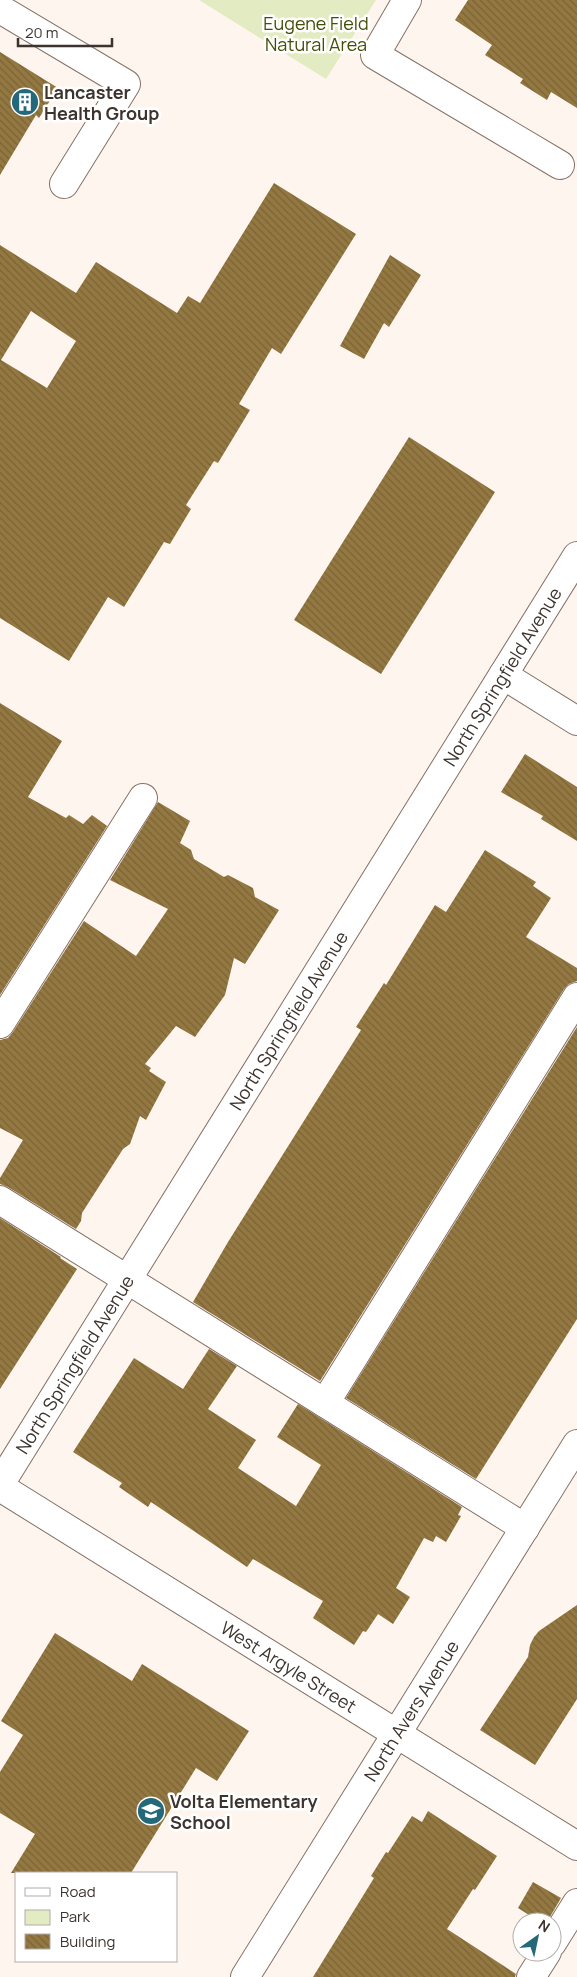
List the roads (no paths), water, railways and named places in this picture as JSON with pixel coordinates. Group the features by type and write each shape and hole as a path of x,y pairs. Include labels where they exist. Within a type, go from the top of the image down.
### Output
{"street":[{"path":"407,0 374,55 560,165"},
{"path":"0,9 126,84 64,184"},
{"name":"North Springfield Avenue","path":"0,1486 577,556"},
{"path":"503,675 577,721"},
{"path":"0,1024 143,798"},
{"path":"325,1403 577,997"},
{"path":"0,1200 525,1528"},
{"name":"North Avers Avenue","path":"245,1977 577,1444"},
{"name":"West Argyle Street","path":"0,1486 577,1846"},
{"path":"562,1927 577,1903"},
{"path":"531,1977 541,1962"}],"place":[{"name":"Lancaster Health Group","path":"25,102"},
{"name":"Volta Elementary School","path":"151,1811"}],"park label":[{"name":"Eugene Field Natural Area","path":"316,33"}]}
